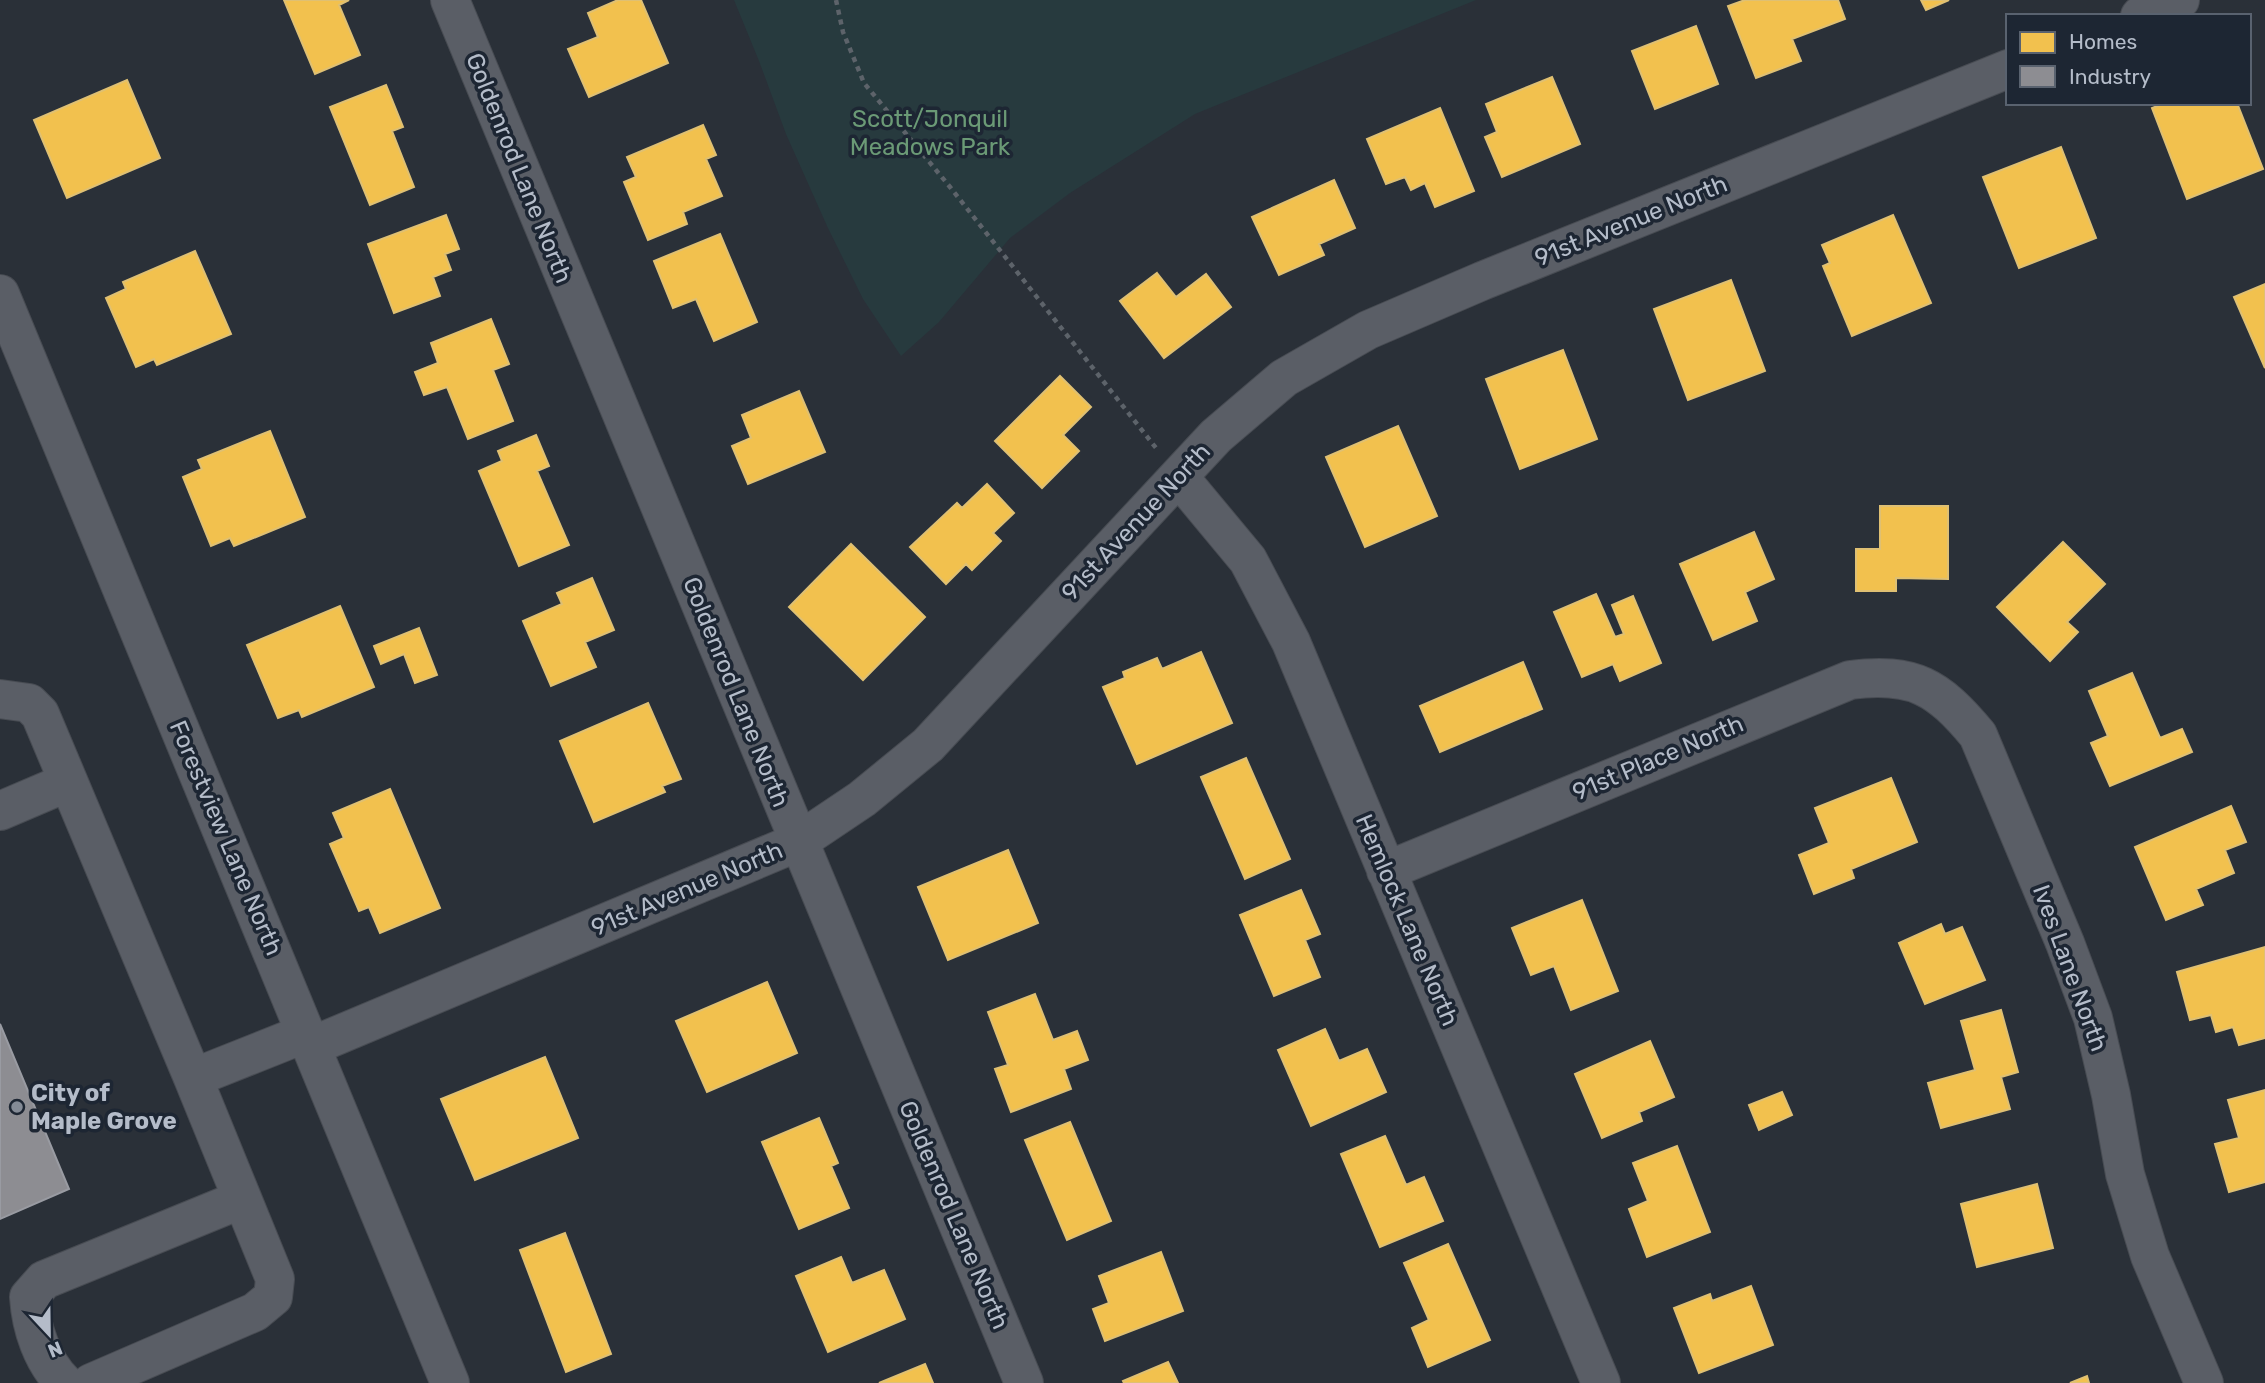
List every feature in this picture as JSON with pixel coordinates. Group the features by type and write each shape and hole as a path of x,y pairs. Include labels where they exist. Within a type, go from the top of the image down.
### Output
{"street":[{"name":"Goldenrod Lane North","path":"450,0 1024,1383"},
{"path":"2145,14 2179,0"},
{"name":"91st Avenue North","path":"193,1078 309,1039 798,842 863,799 928,745 1216,436 1284,377 1368,330 2006,70"},
{"name":"Forestview Lane North","path":"0,294 450,1383"},
{"name":"Hemlock Lane North","path":"1179,477 1248,560 1292,642 1601,1383"},
{"name":"91st Place North","path":"1386,871 1850,680 1879,676 1907,680 1935,692"},
{"name":"Ives Lane North","path":"1935,692 1958,711 1978,734 2065,943 2093,1017 2111,1095 2124,1174 2147,1245 2204,1383"},
{"path":"0,699 29,703 40,714 275,1279 273,1297 255,1312 91,1383"},
{"path":"0,811 68,782"},
{"path":"64,1383 52,1370 31,1320 29,1297 44,1280 242,1199"}],"path":[{"path":"836,0 844,32 864,83 958,197 1179,477"}],"green space":[{"name":"Scott/Jonquil Meadows Park","path":"734,0 1476,0 1195,114 1070,193 1010,238 939,322 901,356 863,299 827,226 786,134"}],"building: Homes":[{"path":"284,0 349,0 339,5 360,55 315,74"},
{"path":"618,0 641,0 668,63 589,97 568,49 598,37 588,13"},
{"path":"1745,0 1838,0 1845,19 1792,39 1801,61 1756,78 1728,6"},
{"path":"1921,0 1949,0 1926,10"},
{"path":"1696,26 1718,84 1655,109 1632,51"},
{"path":"1552,77 1580,144 1502,177 1485,137 1497,132 1486,104"},
{"path":"127,80 160,158 67,198 34,120"},
{"path":"386,85 403,127 392,131 414,187 370,205 330,107"},
{"path":"2160,105 2238,105 2263,169 2187,199 2152,108"},
{"path":"1440,108 1474,191 1435,207 1425,183 1411,190 1405,177 1386,184 1367,139"},
{"path":"703,125 716,155 706,159 722,196 683,212 687,224 648,240 624,182 636,177 627,157"},
{"path":"2061,147 2096,238 2019,268 1983,177"},
{"path":"1334,180 1355,228 1319,244 1324,255 1279,275 1252,217"},
{"path":"446,215 459,249 445,254 451,270 433,277 440,296 394,313 368,244"},
{"path":"1893,215 1931,303 1852,336 1823,266 1830,263 1822,245"},
{"path":"720,234 757,322 714,341 696,299 673,308 654,261"},
{"path":"195,251 231,334 157,365 154,359 136,367 106,298 126,289 123,282"},
{"path":"1157,273 1176,297 1206,274 1231,307 1164,358 1120,301"},
{"path":"1731,280 1765,371 1688,400 1654,309"},
{"path":"2265,284 2265,368 2234,297"},
{"path":"491,319 509,364 493,370 513,421 468,439 447,387 424,395 415,372 438,363 431,343"},
{"path":"1563,350 1597,439 1520,469 1486,379"},
{"path":"1060,376 1091,407 1063,435 1079,451 1042,488 995,441"},
{"path":"799,391 825,452 748,484 732,446 751,438 742,415"},
{"path":"1398,426 1437,516 1365,547 1326,457"},
{"path":"270,431 305,517 234,546 230,538 211,546 183,477 202,469 198,460"},
{"path":"536,435 549,466 537,471 569,545 519,566 479,471 502,461 498,451"},
{"path":"987,484 1014,513 993,533 1001,541 972,570 966,564 946,584 910,547 957,503 962,508"},
{"path":"1880,506 1948,506 1948,579 1896,578 1896,591 1856,591 1856,549 1880,549"},
{"path":"1754,532 1774,579 1745,592 1757,621 1713,640 1680,564"},
{"path":"2063,542 2105,584 2067,622 2078,632 2050,661 1997,607"},
{"path":"851,544 925,617 863,680 789,607"},
{"path":"592,578 614,630 585,642 596,667 551,686 523,621 562,604 557,593"},
{"path":"1596,594 1615,637 1624,634 1612,605 1633,596 1661,663 1620,681 1613,664 1582,677 1554,612"},
{"path":"340,606 374,687 302,717 299,710 278,718 247,645"},
{"path":"419,628 437,675 415,683 404,654 381,664 374,646"},
{"path":"1201,652 1232,723 1137,764 1103,687 1125,678 1123,672 1157,658 1162,669"},
{"path":"1523,662 1542,709 1440,752 1420,706"},
{"path":"2132,673 2160,738 2182,729 2192,752 2110,786 2091,743 2108,736 2089,691"},
{"path":"648,703 681,779 662,786 665,792 594,822 560,741"},
{"path":"1246,758 1290,859 1245,879 1201,777"},
{"path":"1891,778 1917,842 1851,869 1854,878 1814,894 1799,855 1829,843 1815,808"},
{"path":"390,789 440,908 380,933 369,907 359,911 330,844 344,838 333,813"},
{"path":"2231,806 2246,842 2225,850 2234,873 2196,889 2203,905 2166,920 2135,847"},
{"path":"1008,850 1038,923 948,960 918,887"},
{"path":"1301,890 1320,934 1305,940 1320,977 1274,996 1240,915"},
{"path":"1582,900 1618,991 1571,1010 1554,966 1531,975 1512,928"},
{"path":"1941,924 1945,934 1962,927 1985,980 1925,1004 1899,943"},
{"path":"2265,947 2265,1038 2239,1045 2233,1027 2216,1032 2211,1015 2190,1020 2177,972"},
{"path":"767,982 797,1053 707,1092 676,1021"},
{"path":"1035,994 1053,1040 1077,1031 1088,1060 1064,1069 1071,1089 1011,1112 995,1069 1008,1065 988,1012"},
{"path":"2001,1010 2018,1072 2001,1077 2010,1109 1941,1128 1928,1083 1975,1070 1961,1021"},
{"path":"1325,1029 1339,1061 1367,1049 1386,1092 1311,1126 1278,1050"},
{"path":"1650,1041 1674,1097 1639,1112 1642,1121 1602,1138 1575,1074"},
{"path":"545,1057 578,1138 475,1180 441,1099"},
{"path":"2265,1090 2265,1182 2229,1192 2215,1144 2239,1138 2228,1100"},
{"path":"1782,1092 1792,1115 1759,1130 1749,1105"},
{"path":"819,1118 838,1163 831,1166 849,1208 799,1229 762,1142"},
{"path":"1070,1122 1111,1221 1067,1240 1025,1140"},
{"path":"1385,1136 1406,1185 1424,1177 1443,1221 1380,1247 1341,1154"},
{"path":"1677,1146 1710,1232 1647,1257 1629,1209 1648,1201 1633,1163"},
{"path":"2037,1184 2053,1248 1977,1267 1961,1204"},
{"path":"565,1233 611,1354 566,1372 520,1250"},
{"path":"1448,1244 1490,1340 1428,1367 1412,1328 1429,1320 1404,1263"},
{"path":"1161,1252 1183,1311 1105,1341 1093,1309 1109,1303 1099,1276"},
{"path":"841,1257 852,1283 884,1270 905,1319 828,1352 796,1276"},
{"path":"1751,1286 1773,1345 1699,1373 1674,1308 1710,1294 1712,1301"},
{"path":"1168,1362 1178,1383 1123,1381"},
{"path":"925,1364 933,1383 879,1383"},
{"path":"2087,1376 2089,1383 2070,1383"}],"building: Industry":[{"name":"City of Maple Grove","path":"0,1024 69,1189 0,1219"}],"place":[{"name":"City of Maple Grove","path":"17,1107"}]}
